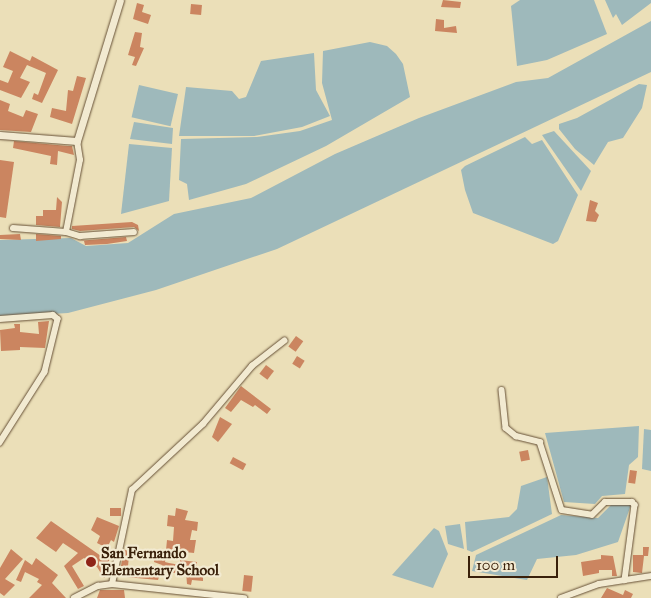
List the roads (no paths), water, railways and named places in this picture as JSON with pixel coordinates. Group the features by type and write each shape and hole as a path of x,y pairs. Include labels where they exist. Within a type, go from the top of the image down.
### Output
{"street":[{"path":"66,232 80,160 77,141 120,0"},
{"path":"0,136 77,141"},
{"path":"13,228 66,232 80,236 134,232"},
{"path":"0,319 53,315 58,319 45,372 0,443"},
{"path":"112,584 132,490 203,424 252,366 284,341"},
{"path":"502,390 506,428 516,436 540,442 562,510 592,515 606,502 632,502 636,505 625,580"},
{"path":"561,598 574,590 651,576"},
{"path":"74,598 98,586 112,584 244,598"}],"water":[{"path":"520,0 594,0 607,34 547,60 517,66 511,6"},
{"path":"605,0 651,0 651,3 622,25 616,14 613,18"},
{"path":"651,21 651,72 277,249 156,290 68,313 0,317 0,240 71,238 86,246 128,243 174,214 251,198 335,154 419,118 516,82 548,78"},
{"path":"370,42 387,46 396,54 403,64 410,97 326,146 246,184 189,200 187,184 179,180 181,139 257,137 300,131 332,120 322,83 323,51"},
{"path":"314,53 316,90 330,116 302,127 254,136 179,136 186,87 232,91 239,99 246,97 261,61"},
{"path":"639,84 647,85 642,108 623,138 608,142 594,165 575,149 559,129 559,124 577,118"},
{"path":"139,85 178,94 171,126 132,117"},
{"path":"134,122 173,128 172,144 130,139"},
{"path":"554,131 591,171 581,191 542,135"},
{"path":"525,137 532,144 542,140 578,195 558,241 553,244 473,213 465,190 461,170 465,166"},
{"path":"129,144 172,148 169,201 121,214"},
{"path":"639,426 638,457 629,465 625,494 602,496 595,504 564,502 545,433"},
{"path":"644,429 651,430 651,471 642,469"},
{"path":"547,477 552,514 472,552 467,550 465,522 509,517 517,509 521,486"},
{"path":"614,502 632,502 618,542 576,555 537,559 527,580 472,571 476,555 561,515 598,518"},
{"path":"460,524 464,549 448,544 445,526"},
{"path":"434,528 439,531 448,554 433,588 392,575"}],"place":[{"name":"San Fernando Elementary School","path":"91,562"}]}
